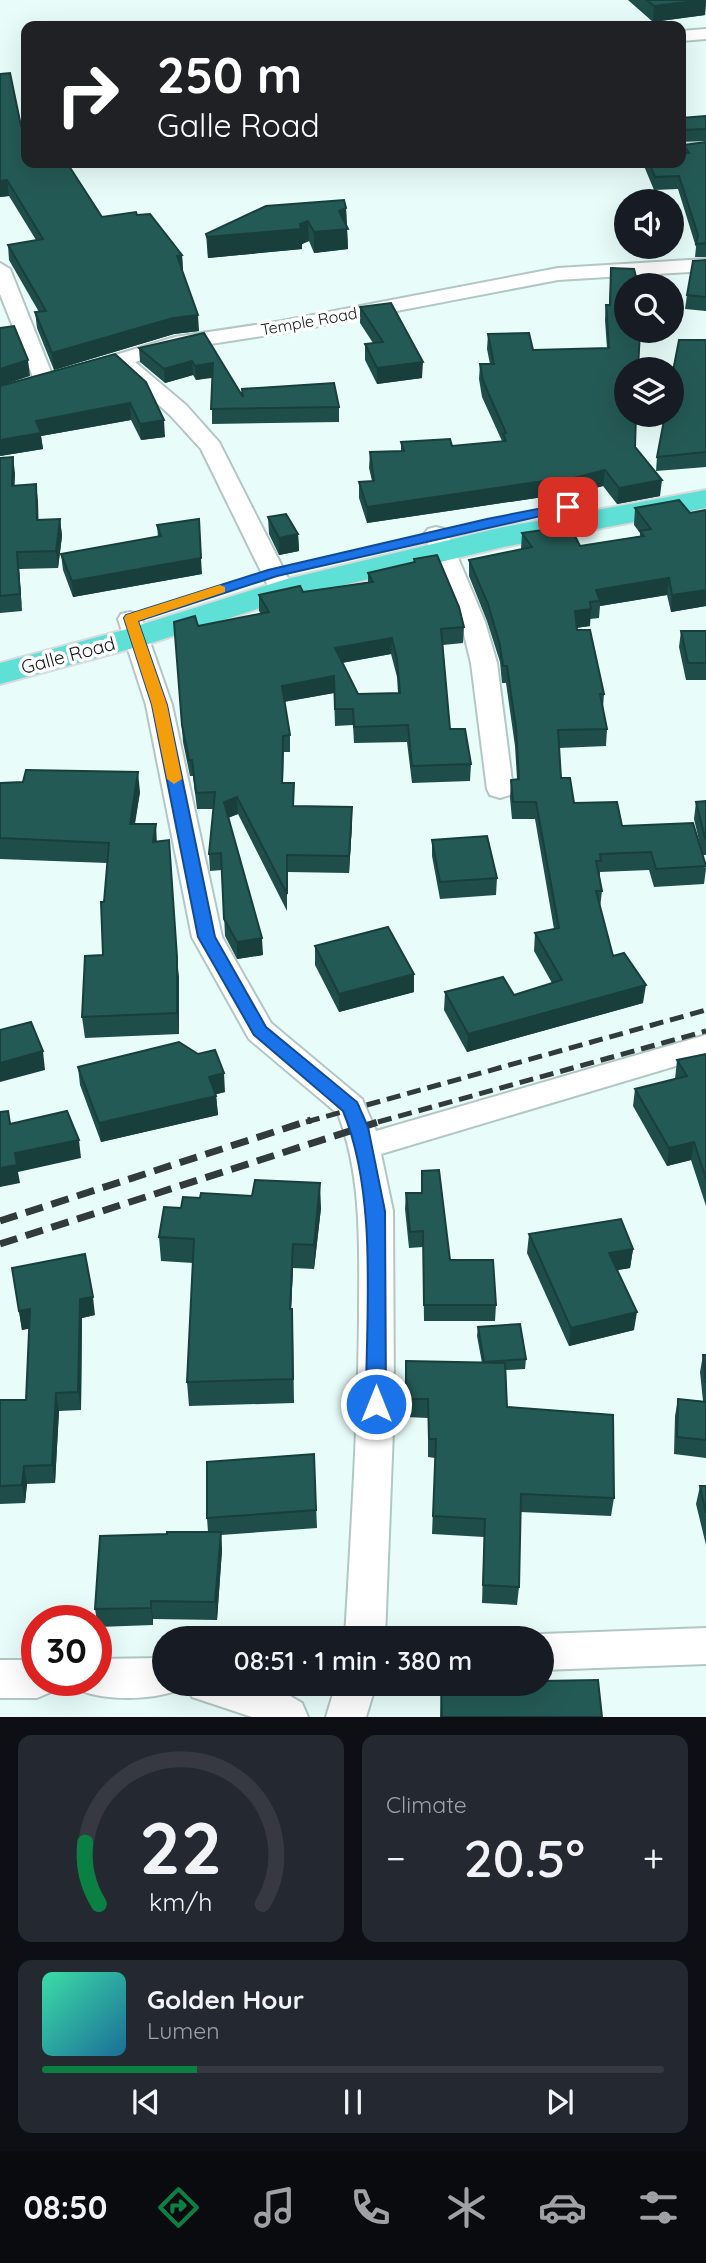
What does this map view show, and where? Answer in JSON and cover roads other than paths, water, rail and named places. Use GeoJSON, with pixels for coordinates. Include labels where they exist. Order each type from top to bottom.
{"type":"FeatureCollection","features":[{"type":"Feature","properties":{"kind":"highway","name":"Galle Road"},"geometry":{"type":"LineString","coordinates":[[0,674],[277,581],[675,485],[706,482]]}},
{"type":"Feature","properties":{"kind":"highway","name":"Galle Road"},"geometry":{"type":"LineString","coordinates":[[440,543],[499,538],[706,499]]}},
{"type":"Feature","properties":{"kind":"highway","name":"Galle Road"},"geometry":{"type":"LineString","coordinates":[[0,651],[134,628]]}},
{"type":"Feature","properties":{"kind":"street"},"geometry":{"type":"LineString","coordinates":[[686,36],[706,34]]}},
{"type":"Feature","properties":{"kind":"street"},"geometry":{"type":"LineString","coordinates":[[686,149],[706,148]]}},
{"type":"Feature","properties":{"kind":"street","name":"Temple Road"},"geometry":{"type":"LineString","coordinates":[[23,389],[175,343],[282,327],[558,274],[706,265]]}},
{"type":"Feature","properties":{"kind":"street"},"geometry":{"type":"LineString","coordinates":[[0,269],[45,383]]}},
{"type":"Feature","properties":{"kind":"street"},"geometry":{"type":"LineString","coordinates":[[120,359],[178,410],[211,447],[277,581]]}},
{"type":"Feature","properties":{"kind":"street"},"geometry":{"type":"LineString","coordinates":[[440,543],[473,622],[484,663],[500,789]]}},
{"type":"Feature","properties":{"kind":"street"},"geometry":{"type":"LineString","coordinates":[[134,628],[159,705],[206,937],[260,1031],[351,1107],[363,1147],[376,1211],[376,1404],[366,1626]]}},
{"type":"Feature","properties":{"kind":"street"},"geometry":{"type":"LineString","coordinates":[[363,1147],[706,1046]]}},
{"type":"Feature","properties":{"kind":"street"},"geometry":{"type":"LineString","coordinates":[[554,1652],[706,1646]]}},
{"type":"Feature","properties":{"kind":"street"},"geometry":{"type":"LineString","coordinates":[[112,1678],[152,1677]]}},
{"type":"Feature","properties":{"kind":"street"},"geometry":{"type":"LineString","coordinates":[[0,1679],[21,1679]]}},
{"type":"Feature","properties":{"kind":"street"},"geometry":{"type":"LineString","coordinates":[[254,1696],[288,1717]]}},
{"type":"Feature","properties":{"kind":"street"},"geometry":{"type":"LineString","coordinates":[[346,1717],[352,1696]]}},
{"type":"Feature","properties":{"kind":"railway"},"geometry":{"type":"LineString","coordinates":[[306,1122],[706,1010]]}},
{"type":"Feature","properties":{"kind":"railway"},"geometry":{"type":"LineString","coordinates":[[378,1122],[706,1031]]}},
{"type":"Feature","properties":{"kind":"railway"},"geometry":{"type":"LineString","coordinates":[[0,1221],[311,1120]]}},
{"type":"Feature","properties":{"kind":"railway"},"geometry":{"type":"LineString","coordinates":[[0,1244],[384,1120]]}}]}
